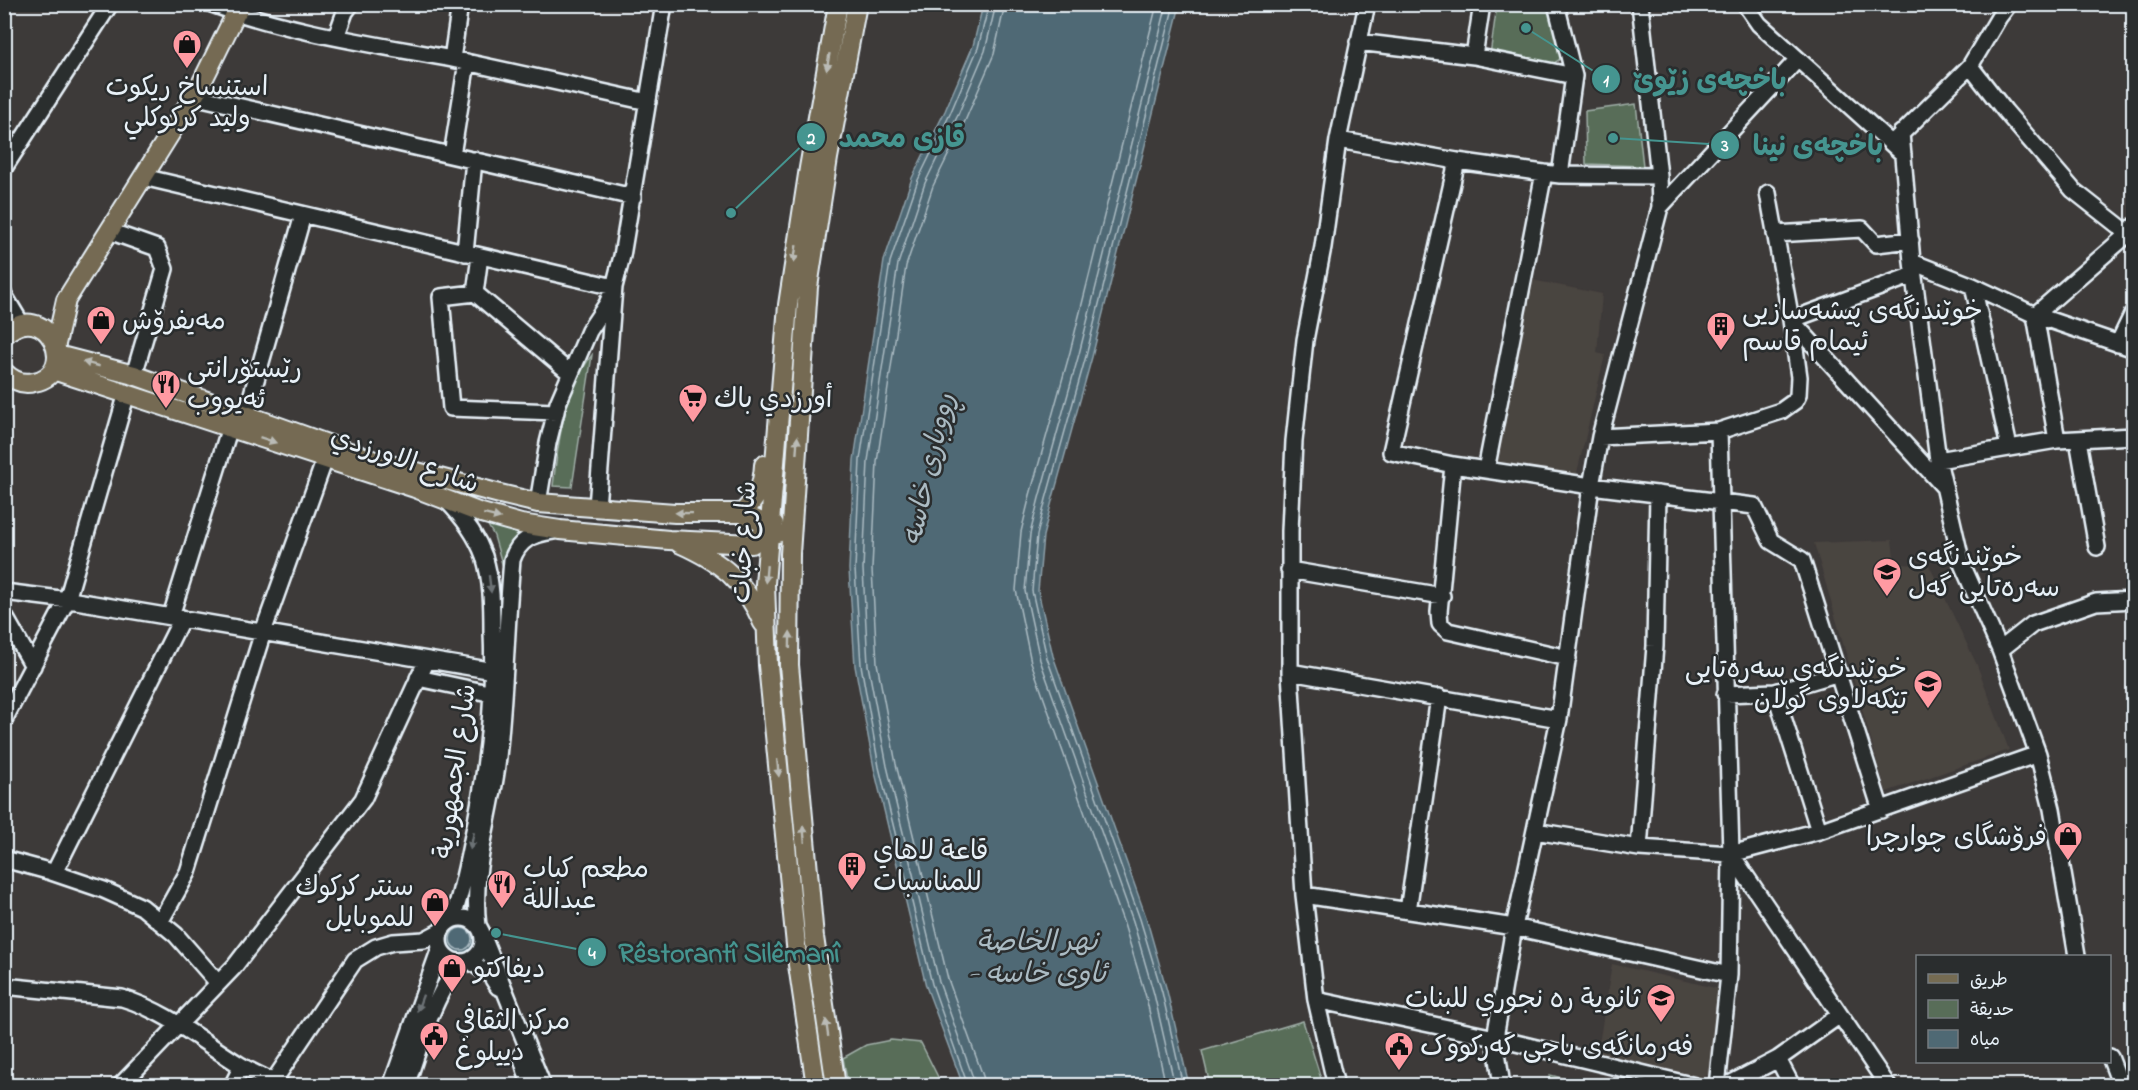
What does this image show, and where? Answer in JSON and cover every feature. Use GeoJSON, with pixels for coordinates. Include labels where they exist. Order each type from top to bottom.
{"type":"FeatureCollection","features":[{"type":"Feature","properties":{"kind":"main road","name":"شارع خبات"},"geometry":{"type":"LineString","coordinates":[[836,1086],[814,937],[789,664],[789,550],[784,506],[782,369],[794,262],[838,4]]}},
{"type":"Feature","properties":{"kind":"main road","name":"شارع خبات"},"geometry":{"type":"LineString","coordinates":[[770,527],[784,506],[808,287],[828,158],[857,4]]}},
{"type":"Feature","properties":{"kind":"main road"},"geometry":{"type":"LineString","coordinates":[[4,391],[24,383],[40,381],[55,356],[66,300],[194,96],[239,9]]}},
{"type":"Feature","properties":{"kind":"main road"},"geometry":{"type":"LineString","coordinates":[[4,335],[15,327],[28,325],[66,300]]}},
{"type":"Feature","properties":{"kind":"main road"},"geometry":{"type":"LineString","coordinates":[[28,325],[50,334],[55,356]]}},
{"type":"Feature","properties":{"kind":"main road","name":"شارع الاورزدي"},"geometry":{"type":"LineString","coordinates":[[55,356],[134,375],[375,461],[538,503],[675,513],[742,513]]}},
{"type":"Feature","properties":{"kind":"main road","name":"شارع الاورزدي"},"geometry":{"type":"LineString","coordinates":[[55,356],[127,393],[443,498],[478,513],[521,524],[560,530],[760,547],[777,543],[789,550]]}},
{"type":"Feature","properties":{"kind":"main road"},"geometry":{"type":"LineString","coordinates":[[782,369],[774,385],[768,413],[764,474],[760,490],[753,502],[742,513],[770,527],[789,550]]}},
{"type":"Feature","properties":{"kind":"main road"},"geometry":{"type":"LineString","coordinates":[[4,372],[16,381],[24,383]]}},
{"type":"Feature","properties":{"kind":"main road"},"geometry":{"type":"LineString","coordinates":[[620,509],[620,535]]}},
{"type":"Feature","properties":{"kind":"main road"},"geometry":{"type":"LineString","coordinates":[[760,547],[770,527]]}},
{"type":"Feature","properties":{"kind":"main road"},"geometry":{"type":"LineString","coordinates":[[669,540],[706,556],[734,577],[748,593],[766,629]]}},
{"type":"Feature","properties":{"kind":"main road","name":"شارع خبات"},"geometry":{"type":"LineString","coordinates":[[760,547],[798,965],[816,1086]]}},
{"type":"Feature","properties":{"kind":"street"},"geometry":{"type":"LineString","coordinates":[[4,168],[110,4]]}},
{"type":"Feature","properties":{"kind":"street"},"geometry":{"type":"LineString","coordinates":[[213,4],[239,9],[336,37],[467,62],[648,102]]}},
{"type":"Feature","properties":{"kind":"street"},"geometry":{"type":"LineString","coordinates":[[336,37],[345,12],[351,4]]}},
{"type":"Feature","properties":{"kind":"street"},"geometry":{"type":"LineString","coordinates":[[452,59],[460,4]]}},
{"type":"Feature","properties":{"kind":"street"},"geometry":{"type":"LineString","coordinates":[[597,507],[614,287],[633,197],[664,4]]}},
{"type":"Feature","properties":{"kind":"street"},"geometry":{"type":"LineString","coordinates":[[1336,1086],[1316,1000],[1304,895],[1290,672],[1289,570],[1294,441],[1305,340],[1323,248],[1338,140],[1367,4]]}},
{"type":"Feature","properties":{"kind":"street"},"geometry":{"type":"LineString","coordinates":[[1474,56],[1482,4]]}},
{"type":"Feature","properties":{"kind":"street"},"geometry":{"type":"LineString","coordinates":[[1486,470],[1574,76],[1556,4]]}},
{"type":"Feature","properties":{"kind":"street"},"geometry":{"type":"LineString","coordinates":[[1502,1086],[1495,1038],[1514,927],[1559,719],[1591,486],[1600,437],[1660,207],[1659,176],[1640,4]]}},
{"type":"Feature","properties":{"kind":"street"},"geometry":{"type":"LineString","coordinates":[[1746,4],[1759,24],[1798,59],[1896,138],[1903,154],[1913,268],[1943,486],[1962,564],[2000,650],[2038,754],[2054,820],[2077,955]]}},
{"type":"Feature","properties":{"kind":"street"},"geometry":{"type":"LineString","coordinates":[[1896,138],[1971,66],[2007,5]]}},
{"type":"Feature","properties":{"kind":"street"},"geometry":{"type":"LineString","coordinates":[[1358,42],[1474,56],[1574,76]]}},
{"type":"Feature","properties":{"kind":"street"},"geometry":{"type":"LineString","coordinates":[[1660,207],[1798,59]]}},
{"type":"Feature","properties":{"kind":"street"},"geometry":{"type":"LineString","coordinates":[[452,155],[467,62]]}},
{"type":"Feature","properties":{"kind":"street"},"geometry":{"type":"LineString","coordinates":[[1971,66],[2005,111],[2073,190],[2132,233],[2035,315]]}},
{"type":"Feature","properties":{"kind":"street"},"geometry":{"type":"LineString","coordinates":[[194,96],[633,197]]}},
{"type":"Feature","properties":{"kind":"street"},"geometry":{"type":"LineString","coordinates":[[1338,140],[1457,161],[1552,174],[1659,176]]}},
{"type":"Feature","properties":{"kind":"street"},"geometry":{"type":"LineString","coordinates":[[474,160],[472,255],[475,293],[570,373]]}},
{"type":"Feature","properties":{"kind":"street"},"geometry":{"type":"LineString","coordinates":[[1457,161],[1391,452],[1454,465],[1591,486],[1754,506],[1771,541],[1802,560],[1881,810]]}},
{"type":"Feature","properties":{"kind":"street"},"geometry":{"type":"LineString","coordinates":[[142,177],[614,287]]}},
{"type":"Feature","properties":{"kind":"street"},"geometry":{"type":"LineString","coordinates":[[1600,437],[1719,431],[1781,411],[1795,401],[1798,395],[1799,377],[1768,193]]}},
{"type":"Feature","properties":{"kind":"street"},"geometry":{"type":"LineString","coordinates":[[246,415],[303,215]]}},
{"type":"Feature","properties":{"kind":"street"},"geometry":{"type":"LineString","coordinates":[[1775,234],[1862,229],[1876,244],[1911,240]]}},
{"type":"Feature","properties":{"kind":"street"},"geometry":{"type":"LineString","coordinates":[[109,231],[157,248],[165,269],[134,375]]}},
{"type":"Feature","properties":{"kind":"street"},"geometry":{"type":"LineString","coordinates":[[1791,320],[1913,268],[1973,286],[2035,315],[2133,349]]}},
{"type":"Feature","properties":{"kind":"street"},"geometry":{"type":"LineString","coordinates":[[1973,286],[2008,447]]}},
{"type":"Feature","properties":{"kind":"street"},"geometry":{"type":"LineString","coordinates":[[538,503],[556,412],[589,331],[607,304],[614,287]]}},
{"type":"Feature","properties":{"kind":"street"},"geometry":{"type":"LineString","coordinates":[[475,293],[441,297],[451,408],[556,412]]}},
{"type":"Feature","properties":{"kind":"street"},"geometry":{"type":"LineString","coordinates":[[4,294],[28,325]]}},
{"type":"Feature","properties":{"kind":"street"},"geometry":{"type":"LineString","coordinates":[[2118,344],[2133,311]]}},
{"type":"Feature","properties":{"kind":"street"},"geometry":{"type":"LineString","coordinates":[[2035,315],[2057,440]]}},
{"type":"Feature","properties":{"kind":"street"},"geometry":{"type":"LineString","coordinates":[[1791,320],[1943,486]]}},
{"type":"Feature","properties":{"kind":"street"},"geometry":{"type":"LineString","coordinates":[[4,720],[67,600],[127,393]]}},
{"type":"Feature","properties":{"kind":"street"},"geometry":{"type":"LineString","coordinates":[[54,873],[177,617],[230,426]]}},
{"type":"Feature","properties":{"kind":"street"},"geometry":{"type":"LineString","coordinates":[[1717,1086],[1730,975],[1731,854],[1719,431]]}},
{"type":"Feature","properties":{"kind":"street"},"geometry":{"type":"LineString","coordinates":[[1938,460],[2057,440],[2133,436]]}},
{"type":"Feature","properties":{"kind":"street"},"geometry":{"type":"LineString","coordinates":[[2078,440],[2097,547]]}},
{"type":"Feature","properties":{"kind":"street"},"geometry":{"type":"LineString","coordinates":[[160,922],[188,872],[263,632],[325,459]]}},
{"type":"Feature","properties":{"kind":"street"},"geometry":{"type":"LineString","coordinates":[[1454,465],[1440,624],[1448,631],[1568,658]]}},
{"type":"Feature","properties":{"kind":"street"},"geometry":{"type":"LineString","coordinates":[[1639,848],[1655,646],[1658,494]]}},
{"type":"Feature","properties":{"kind":"street","name":"شارع الجمهورية"},"geometry":{"type":"LineString","coordinates":[[443,498],[468,524],[480,547],[488,571],[491,587],[494,671],[489,744],[480,804],[465,877],[452,920]]}},
{"type":"Feature","properties":{"kind":"street","name":"شارع الجمهورية"},"geometry":{"type":"LineString","coordinates":[[481,932],[477,883],[499,753],[512,560],[518,546],[530,536],[560,530]]}},
{"type":"Feature","properties":{"kind":"street"},"geometry":{"type":"LineString","coordinates":[[1289,570],[1442,596]]}},
{"type":"Feature","properties":{"kind":"street"},"geometry":{"type":"LineString","coordinates":[[4,592],[177,617],[494,671]]}},
{"type":"Feature","properties":{"kind":"street"},"geometry":{"type":"LineString","coordinates":[[2000,650],[2033,624],[2096,602],[2133,600]]}},
{"type":"Feature","properties":{"kind":"street"},"geometry":{"type":"LineString","coordinates":[[4,615],[33,666]]}},
{"type":"Feature","properties":{"kind":"street"},"geometry":{"type":"LineString","coordinates":[[120,1086],[178,1023],[234,968],[363,798],[427,660]]}},
{"type":"Feature","properties":{"kind":"street"},"geometry":{"type":"LineString","coordinates":[[1290,672],[1559,719]]}},
{"type":"Feature","properties":{"kind":"street"},"geometry":{"type":"LineString","coordinates":[[1725,694],[1775,692],[1839,674]]}},
{"type":"Feature","properties":{"kind":"street"},"geometry":{"type":"LineString","coordinates":[[418,678],[493,694]]}},
{"type":"Feature","properties":{"kind":"street"},"geometry":{"type":"LineString","coordinates":[[1775,692],[1819,831]]}},
{"type":"Feature","properties":{"kind":"street"},"geometry":{"type":"LineString","coordinates":[[1408,911],[1439,697]]}},
{"type":"Feature","properties":{"kind":"street"},"geometry":{"type":"LineString","coordinates":[[1535,831],[1639,848],[1731,854],[1819,831],[2038,754]]}},
{"type":"Feature","properties":{"kind":"street"},"geometry":{"type":"LineString","coordinates":[[1731,854],[1888,1086]]}},
{"type":"Feature","properties":{"kind":"street"},"geometry":{"type":"LineString","coordinates":[[4,859],[104,890],[142,907],[176,935],[218,983]]}},
{"type":"Feature","properties":{"kind":"street"},"geometry":{"type":"LineString","coordinates":[[1304,895],[1514,927],[1730,975]]}},
{"type":"Feature","properties":{"kind":"street"},"geometry":{"type":"LineString","coordinates":[[4,986],[122,998],[139,1003],[178,1023],[242,1066],[278,1084],[355,960],[376,946],[393,942],[424,940],[441,932],[452,920],[466,918],[481,932],[543,1086]]}},
{"type":"Feature","properties":{"kind":"street"},"geometry":{"type":"LineString","coordinates":[[391,1086],[440,948],[441,932]]}},
{"type":"Feature","properties":{"kind":"street"},"geometry":{"type":"LineString","coordinates":[[406,1086],[444,985],[455,969],[480,952],[481,932]]}},
{"type":"Feature","properties":{"kind":"street"},"geometry":{"type":"LineString","coordinates":[[440,948],[449,959],[466,962],[491,976],[496,983],[530,1086]]}},
{"type":"Feature","properties":{"kind":"street"},"geometry":{"type":"LineString","coordinates":[[1316,1000],[1495,1038],[1695,1086]]}},
{"type":"Feature","properties":{"kind":"street"},"geometry":{"type":"LineString","coordinates":[[1726,1086],[1778,1059],[1840,1015]]}},
{"type":"Feature","properties":{"kind":"street"},"geometry":{"type":"LineString","coordinates":[[1778,1059],[1792,1086]]}},
{"type":"Feature","properties":{"kind":"street"},"geometry":{"type":"LineString","coordinates":[[2111,1062],[2121,1086]]}},
{"type":"Feature","properties":{"kind":"street"},"geometry":{"type":"LineString","coordinates":[[232,1086],[242,1066]]}},
{"type":"Feature","properties":{"kind":"shaded area"},"geometry":{"type":"Polygon","coordinates":[[[1532,280],[1602,294],[1597,353],[1605,355],[1576,477],[1495,463],[1513,363],[1532,280]]]}},
{"type":"Feature","properties":{"kind":"shaded area"},"geometry":{"type":"Polygon","coordinates":[[[1892,540],[1895,564],[1929,565],[1977,665],[2009,750],[1886,792],[1814,543],[1892,540]]]}},
{"type":"Feature","properties":{"kind":"shaded area","name":"ثانوية ره نجوري للبنات"},"geometry":{"type":"Polygon","coordinates":[[[1612,964],[1724,990],[1714,1071],[1697,1082],[1597,1056],[1612,964]]]}},
{"type":"Feature","properties":{"kind":"green space"},"geometry":{"type":"Polygon","coordinates":[[[1497,5],[1551,5],[1563,57],[1548,64],[1490,55],[1497,5]]]}},
{"type":"Feature","properties":{"kind":"green space"},"geometry":{"type":"Polygon","coordinates":[[[1636,104],[1643,166],[1586,164],[1585,111],[1636,104]]]}},
{"type":"Feature","properties":{"kind":"green space"},"geometry":{"type":"Polygon","coordinates":[[[592,355],[572,487],[553,486],[560,435],[569,401],[582,369],[592,355]]]}},
{"type":"Feature","properties":{"kind":"green space"},"geometry":{"type":"Polygon","coordinates":[[[482,515],[526,531],[512,547],[507,581],[494,536],[482,515]]]}},
{"type":"Feature","properties":{"kind":"green space"},"geometry":{"type":"Polygon","coordinates":[[[1303,1021],[1323,1085],[1210,1085],[1202,1051],[1303,1021]]]}},
{"type":"Feature","properties":{"kind":"green space"},"geometry":{"type":"Polygon","coordinates":[[[891,1040],[921,1043],[942,1085],[848,1085],[843,1058],[866,1045],[891,1040]]]}},
{"type":"Feature","properties":{"kind":"green space"},"geometry":{"type":"Polygon","coordinates":[[[1550,1075],[1589,1085],[1547,1085],[1550,1075]]]}},
{"type":"Feature","properties":{"kind":"water","name":"نهر الخاصة - ئاوی خاسە"},"geometry":{"type":"Polygon","coordinates":[[[983,5],[1180,5],[1092,357],[1043,536],[1038,591],[1053,656],[1146,917],[1167,991],[1189,1085],[963,1085],[926,986],[874,768],[855,666],[849,569],[854,460],[884,261],[912,178],[945,111],[973,46],[983,5]]]}},
{"type":"Feature","properties":{"kind":"water"},"geometry":{"type":"Polygon","coordinates":[[[461,922],[473,927],[478,939],[473,951],[461,956],[449,951],[444,939],[449,927],[461,922]]]}},
{"type":"Feature","properties":{"kind":"place","name":"باخچەی زێوێ"},"geometry":{"type":"Point","coordinates":[1526,28]}},
{"type":"Feature","properties":{"kind":"place","name":"استنساخ ريكوت وليد كركوكلي"},"geometry":{"type":"Point","coordinates":[187,70]}},
{"type":"Feature","properties":{"kind":"place","name":"باخچەی نینا"},"geometry":{"type":"Point","coordinates":[1613,138]}},
{"type":"Feature","properties":{"kind":"place","name":"قازی محمد"},"geometry":{"type":"Point","coordinates":[731,213]}},
{"type":"Feature","properties":{"kind":"place","name":"مەیفرۆش"},"geometry":{"type":"Point","coordinates":[101,346]}},
{"type":"Feature","properties":{"kind":"place","name":"خوێندنگەی پیشەسازیی ئیمام قاسم"},"geometry":{"type":"Point","coordinates":[1721,352]}},
{"type":"Feature","properties":{"kind":"place","name":"رێستۆرانتی ئەیووب"},"geometry":{"type":"Point","coordinates":[166,410]}},
{"type":"Feature","properties":{"kind":"place","name":"أورزدي باك"},"geometry":{"type":"Point","coordinates":[693,424]}},
{"type":"Feature","properties":{"kind":"place","name":"خوێندنگەی سەرەتایی گەل"},"geometry":{"type":"Point","coordinates":[1887,598]}},
{"type":"Feature","properties":{"kind":"place","name":"خوێندنگەی سەرەتایی تێکەڵاوی گوڵان"},"geometry":{"type":"Point","coordinates":[1928,710]}},
{"type":"Feature","properties":{"kind":"place","name":"فرۆشگای چوارچرا"},"geometry":{"type":"Point","coordinates":[2068,862]}},
{"type":"Feature","properties":{"kind":"place","name":"قاعة لاهاي للمناسبات"},"geometry":{"type":"Point","coordinates":[852,892]}},
{"type":"Feature","properties":{"kind":"place","name":"مطعم كباب عبداللة"},"geometry":{"type":"Point","coordinates":[502,910]}},
{"type":"Feature","properties":{"kind":"place","name":"سنتر كركوك للموبايل"},"geometry":{"type":"Point","coordinates":[435,928]}},
{"type":"Feature","properties":{"kind":"place","name":"Rêstorantî Silêmanî"},"geometry":{"type":"Point","coordinates":[496,933]}},
{"type":"Feature","properties":{"kind":"place","name":"ديفاكتو"},"geometry":{"type":"Point","coordinates":[452,994]}},
{"type":"Feature","properties":{"kind":"place","name":"ثانوية ره نجوري للبنات"},"geometry":{"type":"Point","coordinates":[1661,1024]}},
{"type":"Feature","properties":{"kind":"place","name":"مركز الثقافي دييلوغ"},"geometry":{"type":"Point","coordinates":[434,1062]}},
{"type":"Feature","properties":{"kind":"place","name":"فەرمانگەی باجی کەرکووک"},"geometry":{"type":"Point","coordinates":[1399,1072]}},
{"type":"Feature","properties":{"kind":"water label","name":"ڕووباری خاسە"},"geometry":{"type":"Point","coordinates":[927,469]}}]}
